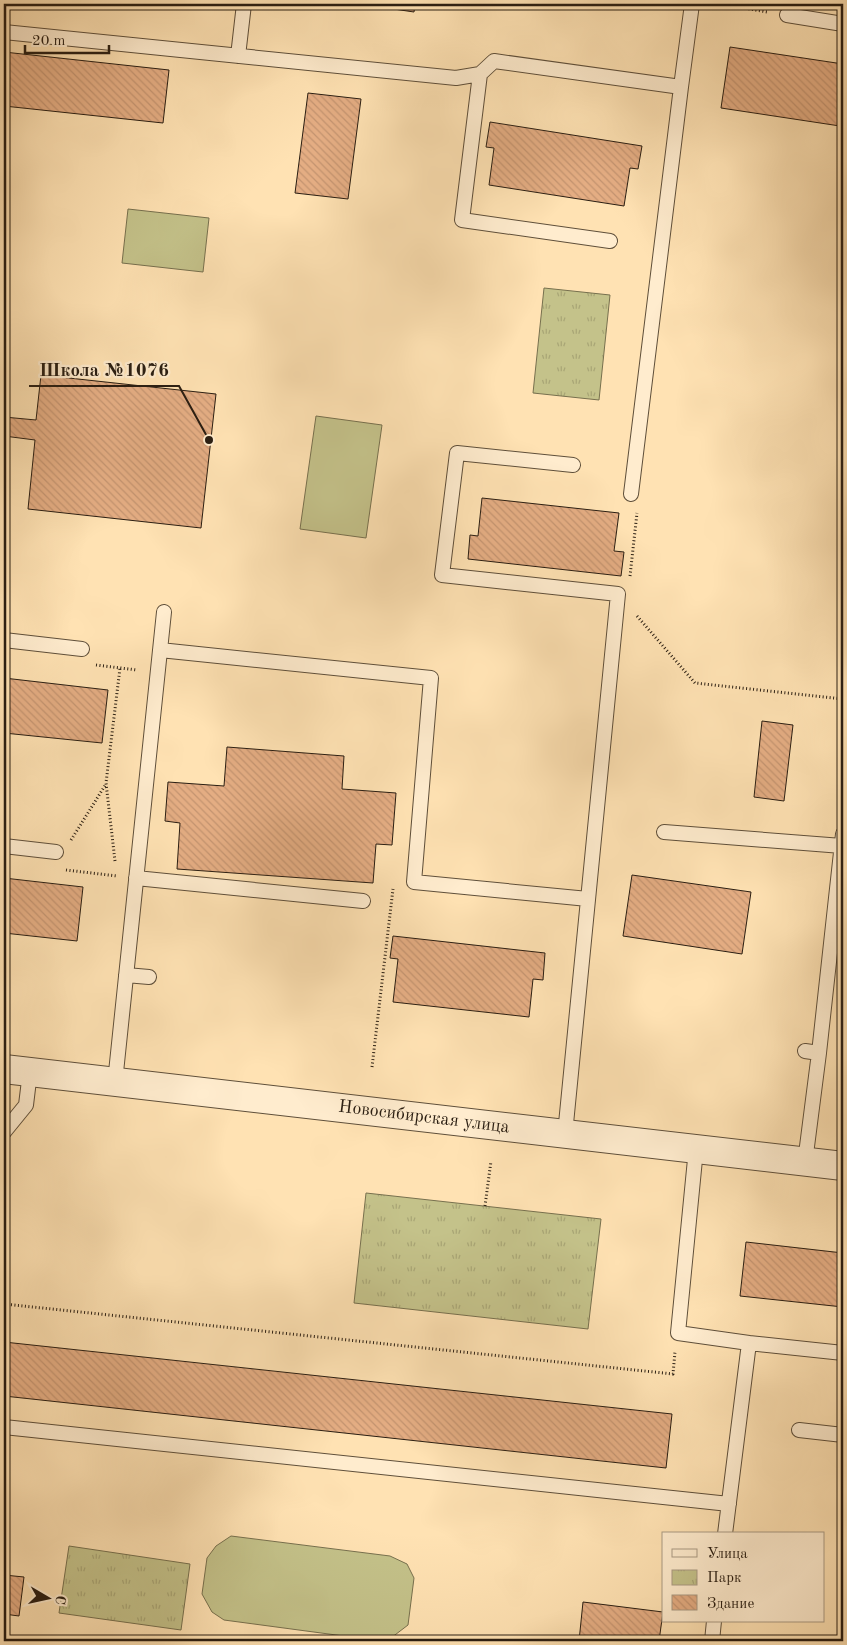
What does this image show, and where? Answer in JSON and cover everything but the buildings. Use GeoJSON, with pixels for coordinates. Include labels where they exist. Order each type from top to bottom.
{"type":"FeatureCollection","features":[{"type":"Feature","properties":{"kind":"street","name":"Новосибирская улица"},"geometry":{"type":"LineString","coordinates":[[4,1069],[843,1166]]}},
{"type":"Feature","properties":{"kind":"lane"},"geometry":{"type":"LineString","coordinates":[[238,56],[244,4]]}},
{"type":"Feature","properties":{"kind":"lane"},"geometry":{"type":"LineString","coordinates":[[631,494],[692,4]]}},
{"type":"Feature","properties":{"kind":"lane"},"geometry":{"type":"LineString","coordinates":[[787,15],[843,24]]}},
{"type":"Feature","properties":{"kind":"lane"},"geometry":{"type":"LineString","coordinates":[[4,32],[456,78],[480,74],[494,60],[681,87]]}},
{"type":"Feature","properties":{"kind":"lane"},"geometry":{"type":"LineString","coordinates":[[480,74],[462,220],[610,241]]}},
{"type":"Feature","properties":{"kind":"lane"},"geometry":{"type":"LineString","coordinates":[[565,1134],[618,594],[442,575],[458,453],[573,465]]}},
{"type":"Feature","properties":{"kind":"lane"},"geometry":{"type":"LineString","coordinates":[[115,1082],[164,612]]}},
{"type":"Feature","properties":{"kind":"lane"},"geometry":{"type":"LineString","coordinates":[[4,640],[82,649]]}},
{"type":"Feature","properties":{"kind":"lane"},"geometry":{"type":"LineString","coordinates":[[160,650],[431,678],[414,882],[588,899]]}},
{"type":"Feature","properties":{"kind":"lane"},"geometry":{"type":"LineString","coordinates":[[664,832],[842,840],[839,899],[812,1052],[805,1162]]}},
{"type":"Feature","properties":{"kind":"lane"},"geometry":{"type":"LineString","coordinates":[[4,846],[56,852]]}},
{"type":"Feature","properties":{"kind":"lane"},"geometry":{"type":"LineString","coordinates":[[136,878],[363,901]]}},
{"type":"Feature","properties":{"kind":"lane"},"geometry":{"type":"LineString","coordinates":[[126,975],[149,977]]}},
{"type":"Feature","properties":{"kind":"lane"},"geometry":{"type":"LineString","coordinates":[[4,1132],[26,1104],[30,1072]]}},
{"type":"Feature","properties":{"kind":"lane"},"geometry":{"type":"LineString","coordinates":[[696,1149],[678,1333],[748,1343],[843,1353]]}},
{"type":"Feature","properties":{"kind":"lane"},"geometry":{"type":"LineString","coordinates":[[725,1532],[748,1343]]}},
{"type":"Feature","properties":{"kind":"lane"},"geometry":{"type":"LineString","coordinates":[[4,1427],[729,1504]]}},
{"type":"Feature","properties":{"kind":"lane"},"geometry":{"type":"LineString","coordinates":[[799,1430],[843,1435]]}},
{"type":"Feature","properties":{"kind":"lane"},"geometry":{"type":"LineString","coordinates":[[712,1641],[714,1622]]}},
{"type":"Feature","properties":{"kind":"path"},"geometry":{"type":"LineString","coordinates":[[721,4],[787,15]]}},
{"type":"Feature","properties":{"kind":"path"},"geometry":{"type":"LineString","coordinates":[[631,494],[638,507],[629,583],[618,594],[695,683],[843,699]]}},
{"type":"Feature","properties":{"kind":"path"},"geometry":{"type":"LineString","coordinates":[[88,664],[157,672]]}},
{"type":"Feature","properties":{"kind":"path"},"geometry":{"type":"LineString","coordinates":[[116,866],[106,783],[120,668]]}},
{"type":"Feature","properties":{"kind":"path"},"geometry":{"type":"LineString","coordinates":[[68,845],[106,783]]}},
{"type":"Feature","properties":{"kind":"path"},"geometry":{"type":"LineString","coordinates":[[372,1067],[393,887]]}},
{"type":"Feature","properties":{"kind":"path"},"geometry":{"type":"LineString","coordinates":[[484,1206],[491,1162]]}},
{"type":"Feature","properties":{"kind":"path"},"geometry":{"type":"LineString","coordinates":[[4,1304],[673,1374],[678,1333]]}},
{"type":"Feature","properties":{"kind":"green space"},"geometry":{"type":"Polygon","coordinates":[[[128,209],[209,218],[203,272],[122,263],[128,209]]]}},
{"type":"Feature","properties":{"kind":"green space"},"geometry":{"type":"Polygon","coordinates":[[[544,288],[610,295],[599,400],[533,393],[544,288]]]}},
{"type":"Feature","properties":{"kind":"green space"},"geometry":{"type":"Polygon","coordinates":[[[316,416],[382,425],[366,538],[300,529],[316,416]]]}},
{"type":"Feature","properties":{"kind":"green space"},"geometry":{"type":"Polygon","coordinates":[[[366,1193],[601,1219],[588,1329],[354,1303],[366,1193]]]}},
{"type":"Feature","properties":{"kind":"green space"},"geometry":{"type":"Polygon","coordinates":[[[231,1536],[390,1556],[407,1564],[414,1578],[408,1625],[387,1641],[381,1641],[224,1620],[212,1612],[202,1594],[207,1558],[216,1546],[231,1536]]]}},
{"type":"Feature","properties":{"kind":"green space"},"geometry":{"type":"Polygon","coordinates":[[[69,1546],[190,1564],[181,1630],[59,1613],[69,1546]]]}},
{"type":"Feature","properties":{"kind":"place","name":"Школа №1076"},"geometry":{"type":"Point","coordinates":[209,440]}}]}
